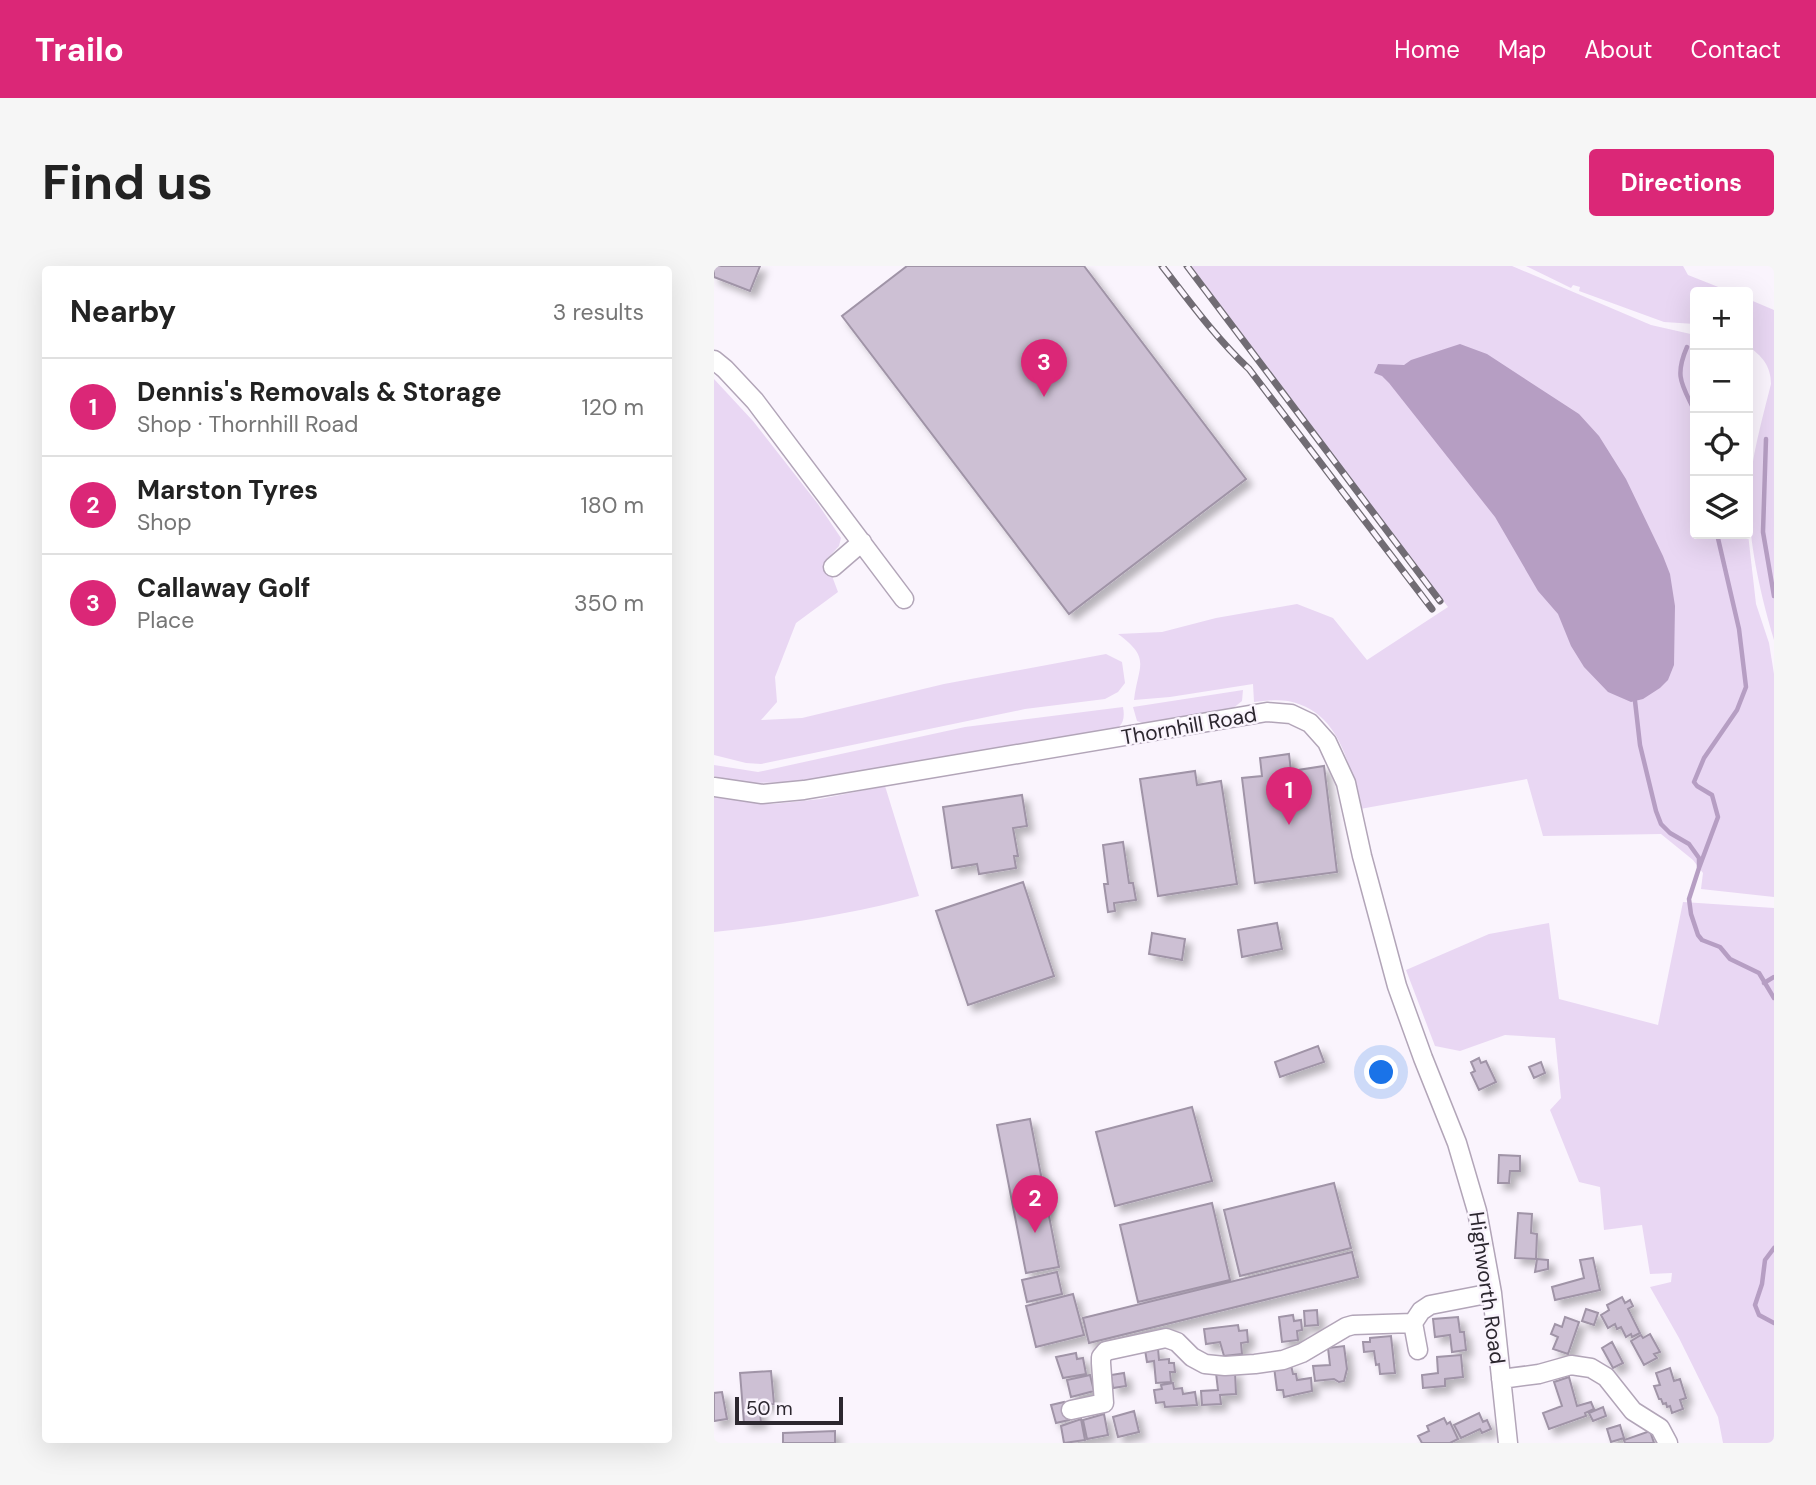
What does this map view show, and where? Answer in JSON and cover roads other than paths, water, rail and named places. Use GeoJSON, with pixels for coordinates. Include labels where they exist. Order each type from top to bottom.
{"type":"FeatureCollection","features":[{"type":"Feature","properties":{"kind":"street"},"geometry":{"type":"LineString","coordinates":[[714,360],[755,401],[904,599]]}},
{"type":"Feature","properties":{"kind":"street"},"geometry":{"type":"LineString","coordinates":[[833,567],[862,542]]}},
{"type":"Feature","properties":{"kind":"street","name":"Thornhill Road"},"geometry":{"type":"LineString","coordinates":[[714,787],[762,794],[804,790],[1250,714],[1278,712],[1301,718],[1321,733],[1334,754],[1346,783],[1382,933],[1400,996],[1423,1058]]}},
{"type":"Feature","properties":{"kind":"street","name":"Highworth Road"},"geometry":{"type":"LineString","coordinates":[[1423,1058],[1466,1169],[1487,1255],[1508,1443]]}},
{"type":"Feature","properties":{"kind":"street"},"geometry":{"type":"LineString","coordinates":[[1418,1350],[1413,1323],[1421,1311],[1430,1305],[1492,1293]]}},
{"type":"Feature","properties":{"kind":"street"},"geometry":{"type":"LineString","coordinates":[[1071,1410],[1104,1403],[1101,1357],[1106,1352],[1152,1340],[1171,1339],[1182,1345],[1198,1361],[1225,1366],[1291,1357],[1353,1325],[1413,1323]]}},
{"type":"Feature","properties":{"kind":"street"},"geometry":{"type":"LineString","coordinates":[[1500,1379],[1539,1374],[1571,1365],[1591,1368],[1606,1377],[1633,1411],[1660,1428],[1668,1443]]}},
{"type":"Feature","properties":{"kind":"waterway"},"geometry":{"type":"LineString","coordinates":[[1687,347],[1680,373],[1690,402]]}},
{"type":"Feature","properties":{"kind":"waterway"},"geometry":{"type":"LineString","coordinates":[[1766,439],[1763,532],[1774,596]]}},
{"type":"Feature","properties":{"kind":"waterway"},"geometry":{"type":"LineString","coordinates":[[1699,868],[1718,817],[1712,795],[1694,782],[1704,758],[1737,710],[1746,687],[1739,629],[1718,539]]}},
{"type":"Feature","properties":{"kind":"waterway"},"geometry":{"type":"LineString","coordinates":[[1635,701],[1640,745],[1661,824],[1689,844],[1699,858],[1699,868],[1689,899],[1698,935],[1702,940],[1720,947],[1730,959],[1759,973],[1774,998]]}},
{"type":"Feature","properties":{"kind":"waterway"},"geometry":{"type":"LineString","coordinates":[[1764,983],[1774,977]]}},
{"type":"Feature","properties":{"kind":"waterway"},"geometry":{"type":"LineString","coordinates":[[1774,1248],[1765,1260],[1762,1284],[1755,1305],[1759,1315],[1774,1323]]}},
{"type":"Feature","properties":{"kind":"railway"},"geometry":{"type":"LineString","coordinates":[[1162,266],[1214,332],[1249,369],[1432,609]]}},
{"type":"Feature","properties":{"kind":"railway"},"geometry":{"type":"LineString","coordinates":[[1187,266],[1440,601]]}},
{"type":"Feature","properties":{"kind":"place","name":"Callaway Golf"},"geometry":{"type":"Point","coordinates":[1044,397]}},
{"type":"Feature","properties":{"kind":"place","name":"Dennis's Removals & Storage"},"geometry":{"type":"Point","coordinates":[1289,825]}},
{"type":"Feature","properties":{"kind":"place","name":"Marston Tyres"},"geometry":{"type":"Point","coordinates":[1035,1233]}}]}
